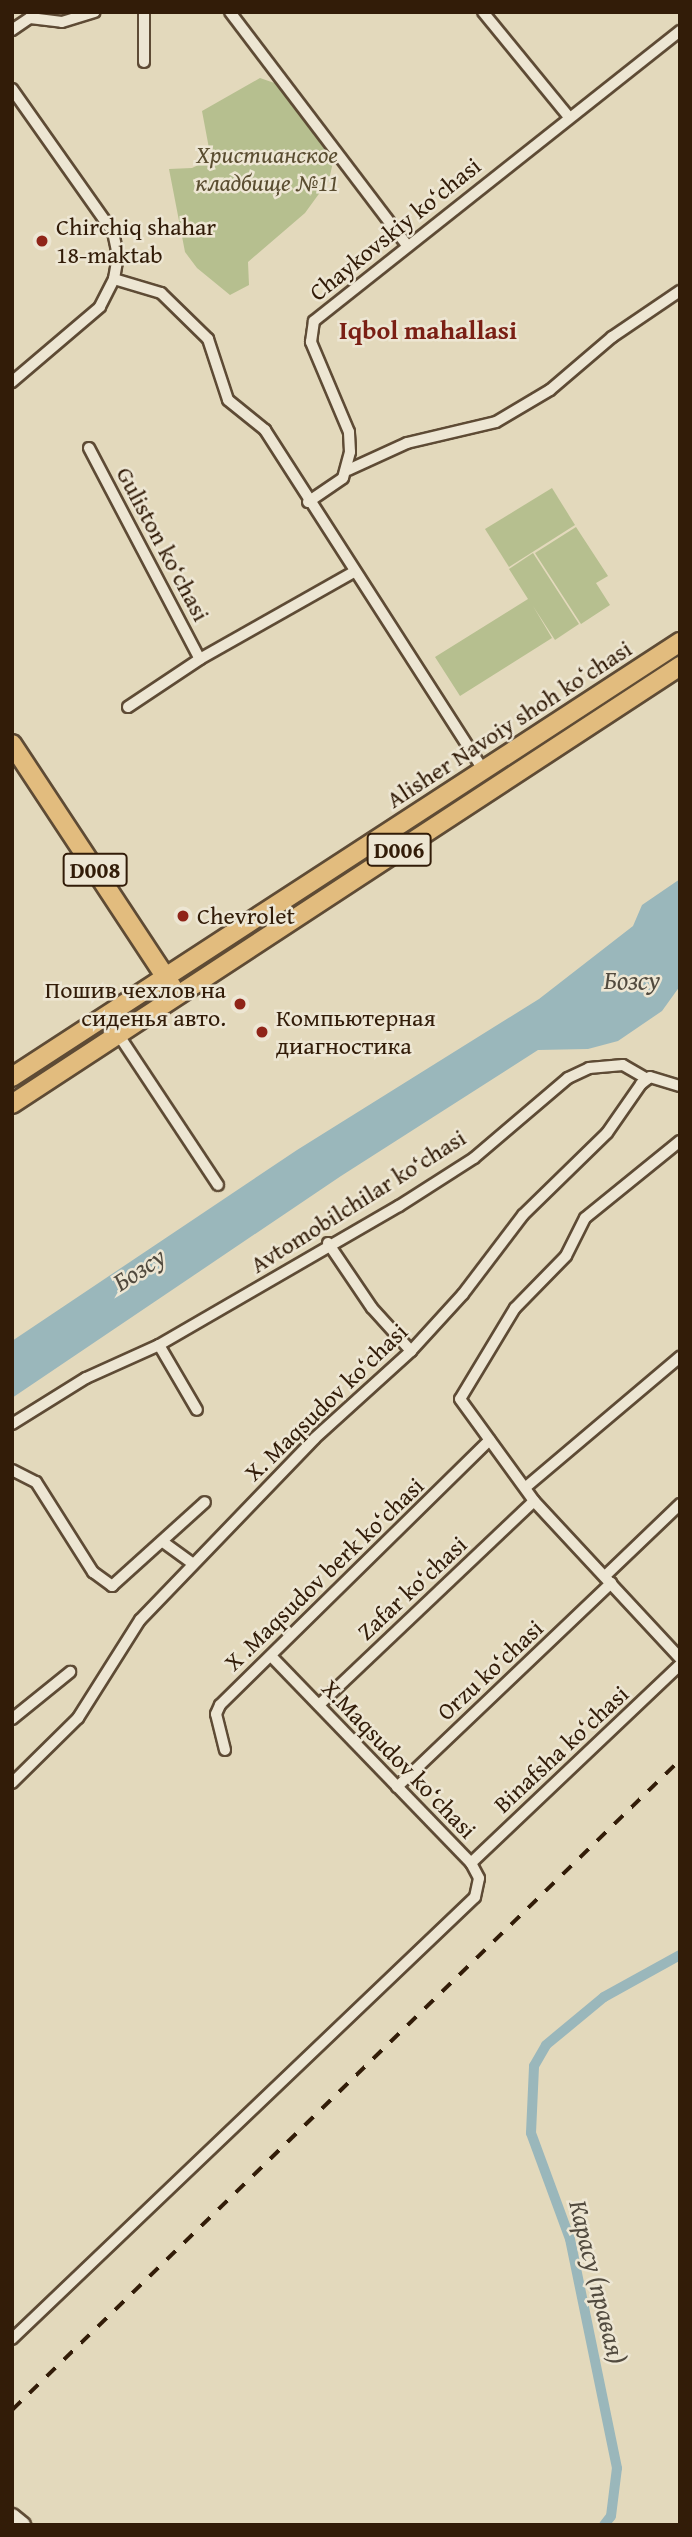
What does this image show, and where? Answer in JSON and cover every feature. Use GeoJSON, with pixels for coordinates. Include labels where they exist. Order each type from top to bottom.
{"type":"FeatureCollection","features":[{"type":"Feature","properties":{"kind":"main road","name":"Alisher Navoiy shoh koʻchasi"},"geometry":{"type":"LineString","coordinates":[[12,1077],[680,642]]}},
{"type":"Feature","properties":{"kind":"main road","name":"Alisher Navoiy shoh koʻchasi"},"geometry":{"type":"LineString","coordinates":[[12,1104],[680,666]]}},
{"type":"Feature","properties":{"kind":"main road","name":"D008"},"geometry":{"type":"LineString","coordinates":[[12,744],[178,995]]}},
{"type":"Feature","properties":{"kind":"street"},"geometry":{"type":"LineString","coordinates":[[12,30],[28,15],[62,22],[93,12]]}},
{"type":"Feature","properties":{"kind":"street"},"geometry":{"type":"LineString","coordinates":[[144,12],[144,62]]}},
{"type":"Feature","properties":{"kind":"street"},"geometry":{"type":"LineString","coordinates":[[230,12],[242,23],[407,245]]}},
{"type":"Feature","properties":{"kind":"street"},"geometry":{"type":"LineString","coordinates":[[483,12],[569,117]]}},
{"type":"Feature","properties":{"kind":"street","name":"Chaykovskiy ko‘chasi"},"geometry":{"type":"LineString","coordinates":[[348,470],[349,432],[313,347],[312,326],[407,245],[680,31]]}},
{"type":"Feature","properties":{"kind":"street"},"geometry":{"type":"LineString","coordinates":[[12,89],[113,232],[118,256],[114,279],[100,306],[12,382]]}},
{"type":"Feature","properties":{"kind":"street"},"geometry":{"type":"LineString","coordinates":[[114,279],[161,293],[201,331],[212,347],[228,400],[265,429],[308,502],[484,770]]}},
{"type":"Feature","properties":{"kind":"street"},"geometry":{"type":"LineString","coordinates":[[308,502],[339,481],[348,470],[407,443],[496,422],[550,390],[612,337],[680,291]]}},
{"type":"Feature","properties":{"kind":"street","name":"Guliston ko‘chasi"},"geometry":{"type":"LineString","coordinates":[[89,448],[200,659]]}},
{"type":"Feature","properties":{"kind":"street","name":"Guliston ko‘chasi"},"geometry":{"type":"LineString","coordinates":[[128,707],[200,659],[354,572]]}},
{"type":"Feature","properties":{"kind":"street"},"geometry":{"type":"LineString","coordinates":[[118,1034],[218,1185]]}},
{"type":"Feature","properties":{"kind":"street","name":"Avtomobilchilar ko‘chasi"},"geometry":{"type":"LineString","coordinates":[[12,1424],[86,1378],[159,1345],[328,1243],[399,1206],[474,1158],[541,1098],[579,1073],[623,1065],[647,1079]]}},
{"type":"Feature","properties":{"kind":"street"},"geometry":{"type":"LineString","coordinates":[[647,1079],[659,1078],[680,1086]]}},
{"type":"Feature","properties":{"kind":"street","name":"X. Maqsudov ko‘chasi"},"geometry":{"type":"LineString","coordinates":[[12,1783],[78,1718],[140,1620],[315,1438],[411,1351],[463,1294],[523,1215],[607,1133],[647,1079]]}},
{"type":"Feature","properties":{"kind":"street"},"geometry":{"type":"LineString","coordinates":[[680,1141],[585,1218],[566,1256],[515,1308],[460,1399],[534,1501],[680,1657]]}},
{"type":"Feature","properties":{"kind":"street"},"geometry":{"type":"LineString","coordinates":[[328,1243],[372,1308],[411,1351]]}},
{"type":"Feature","properties":{"kind":"street"},"geometry":{"type":"LineString","coordinates":[[159,1345],[197,1410]]}},
{"type":"Feature","properties":{"kind":"street"},"geometry":{"type":"LineString","coordinates":[[526,1487],[677,1364]]}},
{"type":"Feature","properties":{"kind":"street","name":"X .Maqsudov berk ko‘chasi"},"geometry":{"type":"LineString","coordinates":[[225,1750],[216,1714],[220,1705],[272,1657],[490,1440]]}},
{"type":"Feature","properties":{"kind":"street"},"geometry":{"type":"LineString","coordinates":[[12,1470],[36,1482],[93,1572],[112,1586],[205,1502]]}},
{"type":"Feature","properties":{"kind":"street","name":"Zafar ko‘chasi"},"geometry":{"type":"LineString","coordinates":[[319,1705],[534,1501]]}},
{"type":"Feature","properties":{"kind":"street","name":"Orzu ko‘chasi"},"geometry":{"type":"LineString","coordinates":[[397,1787],[608,1580],[680,1504]]}},
{"type":"Feature","properties":{"kind":"street"},"geometry":{"type":"LineString","coordinates":[[163,1542],[192,1564]]}},
{"type":"Feature","properties":{"kind":"street","name":"X.Maqsudov ko‘chasi"},"geometry":{"type":"LineString","coordinates":[[12,2339],[475,1897],[479,1878],[471,1863],[272,1657]]}},
{"type":"Feature","properties":{"kind":"street","name":"Binafsha ko‘chasi"},"geometry":{"type":"LineString","coordinates":[[471,1863],[680,1665]]}},
{"type":"Feature","properties":{"kind":"street"},"geometry":{"type":"LineString","coordinates":[[12,1718],[70,1672]]}},
{"type":"Feature","properties":{"kind":"street"},"geometry":{"type":"LineString","coordinates":[[12,2517],[22,2525]]}},
{"type":"Feature","properties":{"kind":"green space","name":"Христианское кладбище №11"},"geometry":{"type":"Polygon","coordinates":[[[260,78],[283,86],[333,162],[329,180],[305,213],[248,262],[249,285],[230,295],[197,268],[185,252],[169,169],[192,168],[211,159],[202,111],[260,78]]]}},
{"type":"Feature","properties":{"kind":"green space"},"geometry":{"type":"Polygon","coordinates":[[[552,488],[575,525],[509,567],[485,529],[552,488]]]}},
{"type":"Feature","properties":{"kind":"green space"},"geometry":{"type":"Polygon","coordinates":[[[576,527],[608,576],[596,583],[610,605],[581,624],[535,553],[576,527]]]}},
{"type":"Feature","properties":{"kind":"green space"},"geometry":{"type":"Polygon","coordinates":[[[533,553],[579,624],[555,640],[533,606],[552,638],[460,696],[435,657],[528,599],[509,569],[533,553]]]}},
{"type":"Feature","properties":{"kind":"water","name":"Бозсу"},"geometry":{"type":"Polygon","coordinates":[[[680,879],[680,986],[662,1011],[618,1041],[588,1049],[538,1050],[341,1176],[12,1398],[12,1341],[297,1150],[539,999],[633,926],[642,905],[680,879]]]}},
{"type":"Feature","properties":{"kind":"waterway","name":"Карасу (правая)"},"geometry":{"type":"LineString","coordinates":[[604,2525],[611,2516],[617,2468],[570,2239],[531,2133],[534,2066],[546,2045],[604,1997],[680,1955]]}},
{"type":"Feature","properties":{"kind":"railway"},"geometry":{"type":"LineString","coordinates":[[12,2410],[680,1760]]}},
{"type":"Feature","properties":{"kind":"place","name":"Chirchiq shahar 18-maktab"},"geometry":{"type":"Point","coordinates":[42,241]}},
{"type":"Feature","properties":{"kind":"place","name":"Chevrolet"},"geometry":{"type":"Point","coordinates":[183,916]}},
{"type":"Feature","properties":{"kind":"place","name":"Пошив чехлов на сиденья авто."},"geometry":{"type":"Point","coordinates":[240,1004]}},
{"type":"Feature","properties":{"kind":"place","name":"Компьютерная диагностика"},"geometry":{"type":"Point","coordinates":[262,1032]}},
{"type":"Feature","properties":{"kind":"district","name":"Iqbol mahallasi"},"geometry":{"type":"Point","coordinates":[428,330]}}]}
